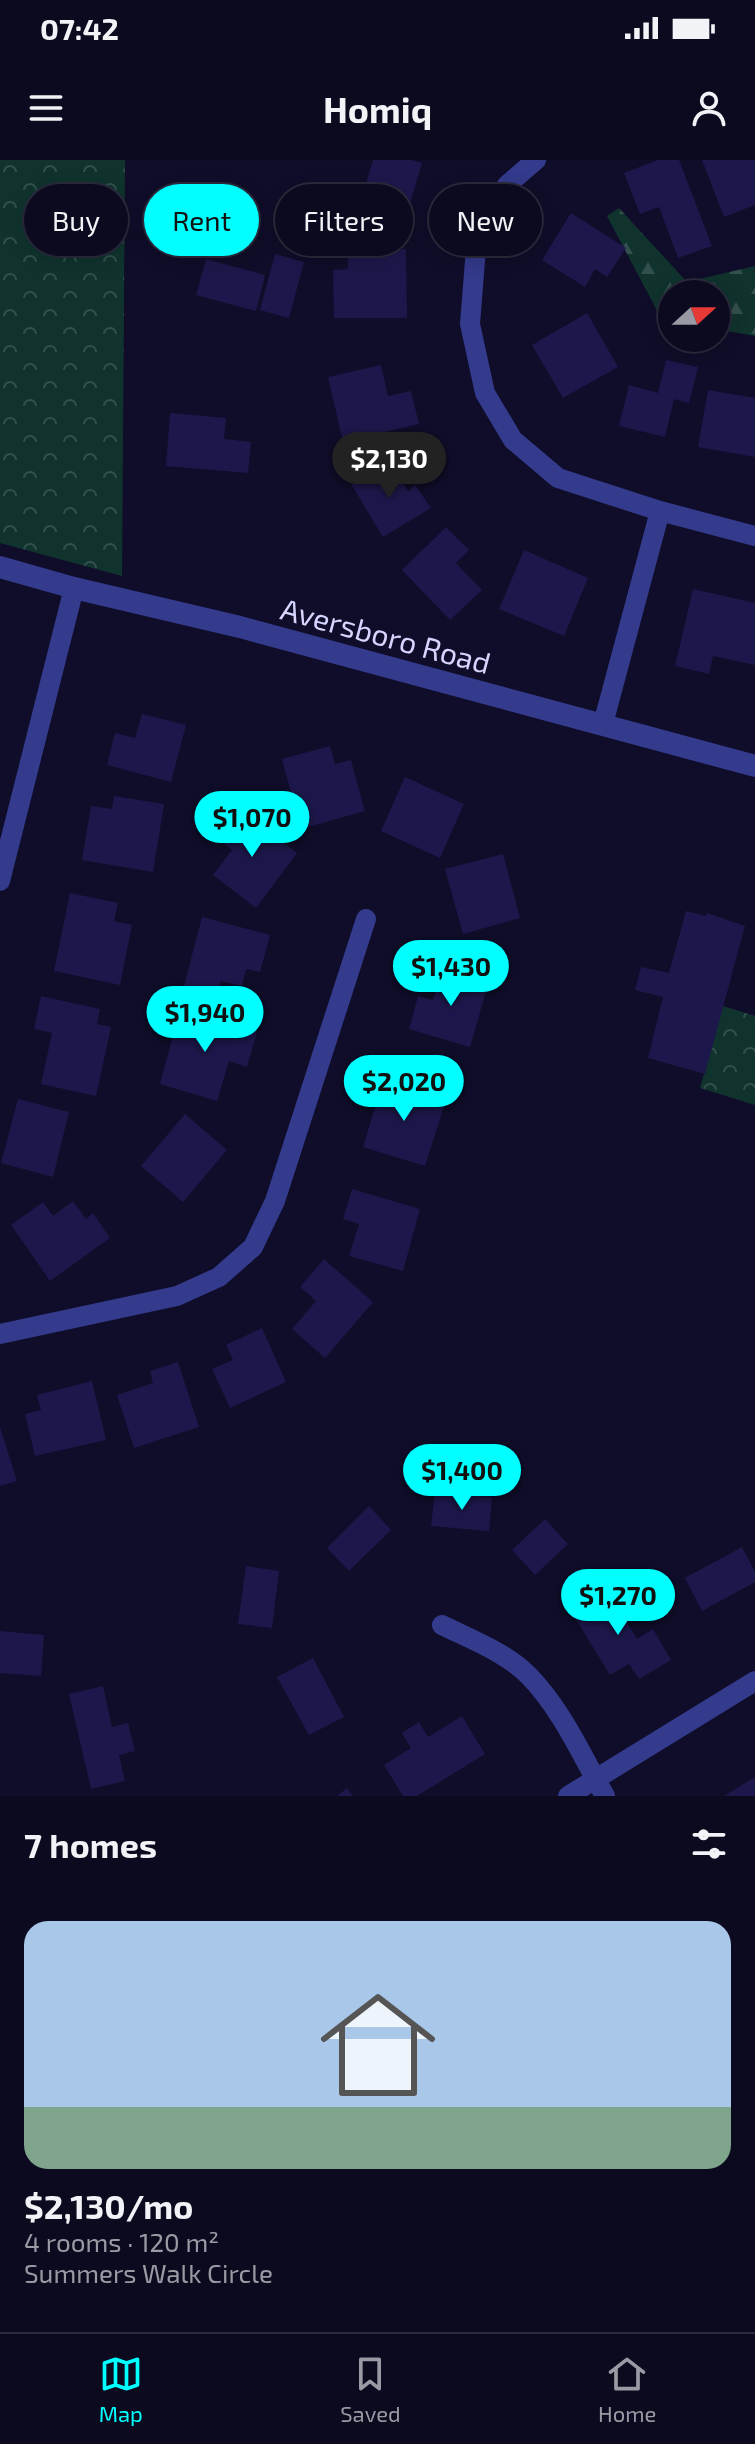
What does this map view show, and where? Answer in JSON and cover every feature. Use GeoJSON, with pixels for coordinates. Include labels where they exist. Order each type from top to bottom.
{"type":"FeatureCollection","features":[{"type":"Feature","properties":{"kind":"street"},"geometry":{"type":"LineString","coordinates":[[536,160],[507,185],[476,248],[470,324],[485,393],[513,440],[558,478],[660,511],[755,536]]}},
{"type":"Feature","properties":{"kind":"street"},"geometry":{"type":"LineString","coordinates":[[603,724],[660,511]]}},
{"type":"Feature","properties":{"kind":"street","name":"Aversboro Road"},"geometry":{"type":"LineString","coordinates":[[0,567],[74,588],[240,627],[755,766]]}},
{"type":"Feature","properties":{"kind":"street"},"geometry":{"type":"LineString","coordinates":[[0,881],[6,834],[74,588]]}},
{"type":"Feature","properties":{"kind":"street"},"geometry":{"type":"LineString","coordinates":[[0,1334],[177,1296],[219,1277],[253,1247],[275,1201],[366,919]]}},
{"type":"Feature","properties":{"kind":"street"},"geometry":{"type":"LineString","coordinates":[[442,1625],[489,1649],[526,1673],[550,1703],[600,1787]]}},
{"type":"Feature","properties":{"kind":"street"},"geometry":{"type":"LineString","coordinates":[[568,1796],[600,1787],[755,1681]]}},
{"type":"Feature","properties":{"kind":"green space"},"geometry":{"type":"Polygon","coordinates":[[[0,160],[125,160],[125,184],[24,184],[24,256],[124,256],[122,576],[0,543],[0,160]]]}},
{"type":"Feature","properties":{"kind":"green space"},"geometry":{"type":"Polygon","coordinates":[[[619,208],[685,280],[658,280],[658,312],[607,216],[619,208]]]}},
{"type":"Feature","properties":{"kind":"green space"},"geometry":{"type":"Polygon","coordinates":[[[755,266],[755,336],[730,332],[730,280],[696,280],[755,266]]]}},
{"type":"Feature","properties":{"kind":"green space"},"geometry":{"type":"Polygon","coordinates":[[[723,1006],[755,1016],[755,1105],[700,1088],[723,1006]]]}},
{"type":"Feature","properties":{"kind":"building"},"geometry":{"type":"Polygon","coordinates":[[[373,160],[422,163],[413,194],[413,184],[366,184],[373,160]]]}},
{"type":"Feature","properties":{"kind":"building"},"geometry":{"type":"Polygon","coordinates":[[[658,160],[679,160],[712,246],[678,258],[659,207],[640,214],[624,173],[658,160]]]}},
{"type":"Feature","properties":{"kind":"building"},"geometry":{"type":"Polygon","coordinates":[[[702,160],[755,160],[755,205],[724,217],[702,160]]]}},
{"type":"Feature","properties":{"kind":"building"},"geometry":{"type":"Polygon","coordinates":[[[571,213],[626,248],[607,277],[595,269],[585,287],[542,260],[571,213]]]}},
{"type":"Feature","properties":{"kind":"building"},"geometry":{"type":"Polygon","coordinates":[[[275,254],[304,262],[289,318],[260,310],[275,254]]]}},
{"type":"Feature","properties":{"kind":"building"},"geometry":{"type":"Polygon","coordinates":[[[348,256],[406,256],[407,318],[334,318],[333,270],[348,269],[348,256]]]}},
{"type":"Feature","properties":{"kind":"building"},"geometry":{"type":"Polygon","coordinates":[[[206,259],[265,275],[256,311],[196,295],[206,259]]]}},
{"type":"Feature","properties":{"kind":"building"},"geometry":{"type":"Polygon","coordinates":[[[587,313],[618,367],[563,398],[532,345],[587,313]]]}},
{"type":"Feature","properties":{"kind":"building"},"geometry":{"type":"Polygon","coordinates":[[[666,360],[698,367],[689,403],[674,399],[665,437],[619,426],[629,385],[658,393],[666,360]]]}},
{"type":"Feature","properties":{"kind":"building"},"geometry":{"type":"Polygon","coordinates":[[[381,365],[388,396],[411,391],[419,424],[343,442],[328,377],[381,365]]]}},
{"type":"Feature","properties":{"kind":"building"},"geometry":{"type":"Polygon","coordinates":[[[708,390],[755,398],[755,457],[698,447],[708,390]]]}},
{"type":"Feature","properties":{"kind":"building"},"geometry":{"type":"Polygon","coordinates":[[[170,413],[226,418],[224,439],[251,442],[248,473],[166,466],[170,413]]]}},
{"type":"Feature","properties":{"kind":"building"},"geometry":{"type":"Polygon","coordinates":[[[389,463],[408,491],[415,485],[431,508],[383,537],[351,484],[389,463]]]}},
{"type":"Feature","properties":{"kind":"building"},"geometry":{"type":"Polygon","coordinates":[[[446,527],[469,550],[456,563],[482,590],[450,620],[402,570],[446,527]]]}},
{"type":"Feature","properties":{"kind":"building"},"geometry":{"type":"Polygon","coordinates":[[[524,550],[588,578],[564,636],[499,609],[524,550]]]}},
{"type":"Feature","properties":{"kind":"building"},"geometry":{"type":"Polygon","coordinates":[[[693,589],[755,603],[755,665],[713,656],[709,674],[675,666],[693,589]]]}},
{"type":"Feature","properties":{"kind":"building"},"geometry":{"type":"Polygon","coordinates":[[[142,714],[186,725],[171,782],[107,765],[115,733],[135,738],[142,714]]]}},
{"type":"Feature","properties":{"kind":"building"},"geometry":{"type":"Polygon","coordinates":[[[330,746],[335,764],[351,760],[365,811],[301,829],[282,759],[330,746]]]}},
{"type":"Feature","properties":{"kind":"building"},"geometry":{"type":"Polygon","coordinates":[[[405,777],[464,804],[440,858],[381,831],[405,777]]]}},
{"type":"Feature","properties":{"kind":"building"},"geometry":{"type":"Polygon","coordinates":[[[114,796],[164,804],[153,872],[82,860],[91,806],[112,809],[114,796]]]}},
{"type":"Feature","properties":{"kind":"building"},"geometry":{"type":"Polygon","coordinates":[[[239,809],[297,853],[256,908],[213,875],[232,850],[217,838],[239,809]]]}},
{"type":"Feature","properties":{"kind":"building"},"geometry":{"type":"Polygon","coordinates":[[[503,854],[520,918],[463,934],[445,869],[503,854]]]}},
{"type":"Feature","properties":{"kind":"building"},"geometry":{"type":"Polygon","coordinates":[[[70,893],[118,903],[114,921],[132,925],[120,985],[54,971],[70,893]]]}},
{"type":"Feature","properties":{"kind":"building"},"geometry":{"type":"Polygon","coordinates":[[[686,911],[706,916],[707,913],[745,926],[705,1074],[648,1058],[663,997],[635,990],[641,967],[669,973],[686,911]]]}},
{"type":"Feature","properties":{"kind":"building"},"geometry":{"type":"Polygon","coordinates":[[[202,917],[270,935],[260,972],[246,969],[242,986],[221,981],[218,995],[184,986],[202,917]]]}},
{"type":"Feature","properties":{"kind":"building"},"geometry":{"type":"Polygon","coordinates":[[[443,967],[489,981],[470,1047],[409,1029],[418,996],[433,1000],[443,967]]]}},
{"type":"Feature","properties":{"kind":"building"},"geometry":{"type":"Polygon","coordinates":[[[41,996],[100,1009],[97,1024],[111,1027],[96,1096],[41,1084],[52,1033],[34,1029],[41,996]]]}},
{"type":"Feature","properties":{"kind":"building"},"geometry":{"type":"Polygon","coordinates":[[[180,1010],[257,1032],[247,1067],[229,1061],[217,1101],[160,1084],[180,1010]]]}},
{"type":"Feature","properties":{"kind":"building"},"geometry":{"type":"Polygon","coordinates":[[[383,1081],[446,1100],[425,1166],[363,1147],[383,1081]]]}},
{"type":"Feature","properties":{"kind":"building"},"geometry":{"type":"Polygon","coordinates":[[[18,1099],[69,1112],[53,1177],[1,1163],[18,1099]]]}},
{"type":"Feature","properties":{"kind":"building"},"geometry":{"type":"Polygon","coordinates":[[[185,1114],[227,1150],[183,1202],[141,1166],[185,1114]]]}},
{"type":"Feature","properties":{"kind":"building"},"geometry":{"type":"Polygon","coordinates":[[[352,1189],[420,1209],[403,1271],[349,1256],[359,1224],[343,1219],[352,1189]]]}},
{"type":"Feature","properties":{"kind":"building"},"geometry":{"type":"Polygon","coordinates":[[[73,1201],[86,1219],[93,1213],[110,1238],[50,1281],[11,1225],[43,1202],[53,1216],[73,1201]]]}},
{"type":"Feature","properties":{"kind":"building"},"geometry":{"type":"Polygon","coordinates":[[[324,1259],[373,1302],[325,1358],[292,1329],[316,1301],[300,1287],[324,1259]]]}},
{"type":"Feature","properties":{"kind":"building"},"geometry":{"type":"Polygon","coordinates":[[[262,1328],[286,1382],[230,1408],[212,1369],[233,1360],[226,1345],[262,1328]]]}},
{"type":"Feature","properties":{"kind":"building"},"geometry":{"type":"Polygon","coordinates":[[[178,1362],[199,1427],[134,1448],[117,1395],[153,1383],[150,1371],[178,1362]]]}},
{"type":"Feature","properties":{"kind":"building"},"geometry":{"type":"Polygon","coordinates":[[[92,1381],[106,1440],[35,1456],[25,1414],[41,1410],[37,1395],[92,1381]]]}},
{"type":"Feature","properties":{"kind":"building"},"geometry":{"type":"Polygon","coordinates":[[[0,1427],[17,1481],[0,1486],[0,1427]]]}},
{"type":"Feature","properties":{"kind":"building"},"geometry":{"type":"Polygon","coordinates":[[[435,1492],[492,1497],[489,1531],[431,1526],[435,1492]]]}},
{"type":"Feature","properties":{"kind":"building"},"geometry":{"type":"Polygon","coordinates":[[[369,1506],[391,1530],[349,1571],[327,1548],[369,1506]]]}},
{"type":"Feature","properties":{"kind":"building"},"geometry":{"type":"Polygon","coordinates":[[[545,1519],[568,1544],[535,1575],[512,1550],[545,1519]]]}},
{"type":"Feature","properties":{"kind":"building"},"geometry":{"type":"Polygon","coordinates":[[[742,1547],[755,1572],[755,1582],[702,1611],[685,1578],[742,1547]]]}},
{"type":"Feature","properties":{"kind":"building"},"geometry":{"type":"Polygon","coordinates":[[[246,1566],[279,1571],[272,1628],[238,1624],[246,1566]]]}},
{"type":"Feature","properties":{"kind":"building"},"geometry":{"type":"Polygon","coordinates":[[[605,1587],[637,1639],[653,1629],[671,1660],[639,1679],[629,1664],[610,1675],[569,1608],[605,1587]]]}},
{"type":"Feature","properties":{"kind":"building"},"geometry":{"type":"Polygon","coordinates":[[[0,1631],[44,1635],[41,1676],[0,1673],[0,1631]]]}},
{"type":"Feature","properties":{"kind":"building"},"geometry":{"type":"Polygon","coordinates":[[[313,1658],[344,1717],[309,1735],[277,1677],[313,1658]]]}},
{"type":"Feature","properties":{"kind":"building"},"geometry":{"type":"Polygon","coordinates":[[[103,1686],[112,1727],[128,1723],[135,1751],[119,1755],[125,1781],[91,1789],[69,1694],[103,1686]]]}},
{"type":"Feature","properties":{"kind":"building"},"geometry":{"type":"Polygon","coordinates":[[[462,1716],[485,1754],[417,1796],[403,1796],[384,1765],[411,1748],[402,1733],[419,1722],[428,1737],[462,1716]]]}},
{"type":"Feature","properties":{"kind":"building"},"geometry":{"type":"Polygon","coordinates":[[[755,1777],[755,1796],[724,1796],[755,1777]]]}},
{"type":"Feature","properties":{"kind":"building"},"geometry":{"type":"Polygon","coordinates":[[[347,1788],[353,1796],[337,1796],[347,1788]]]}}]}
